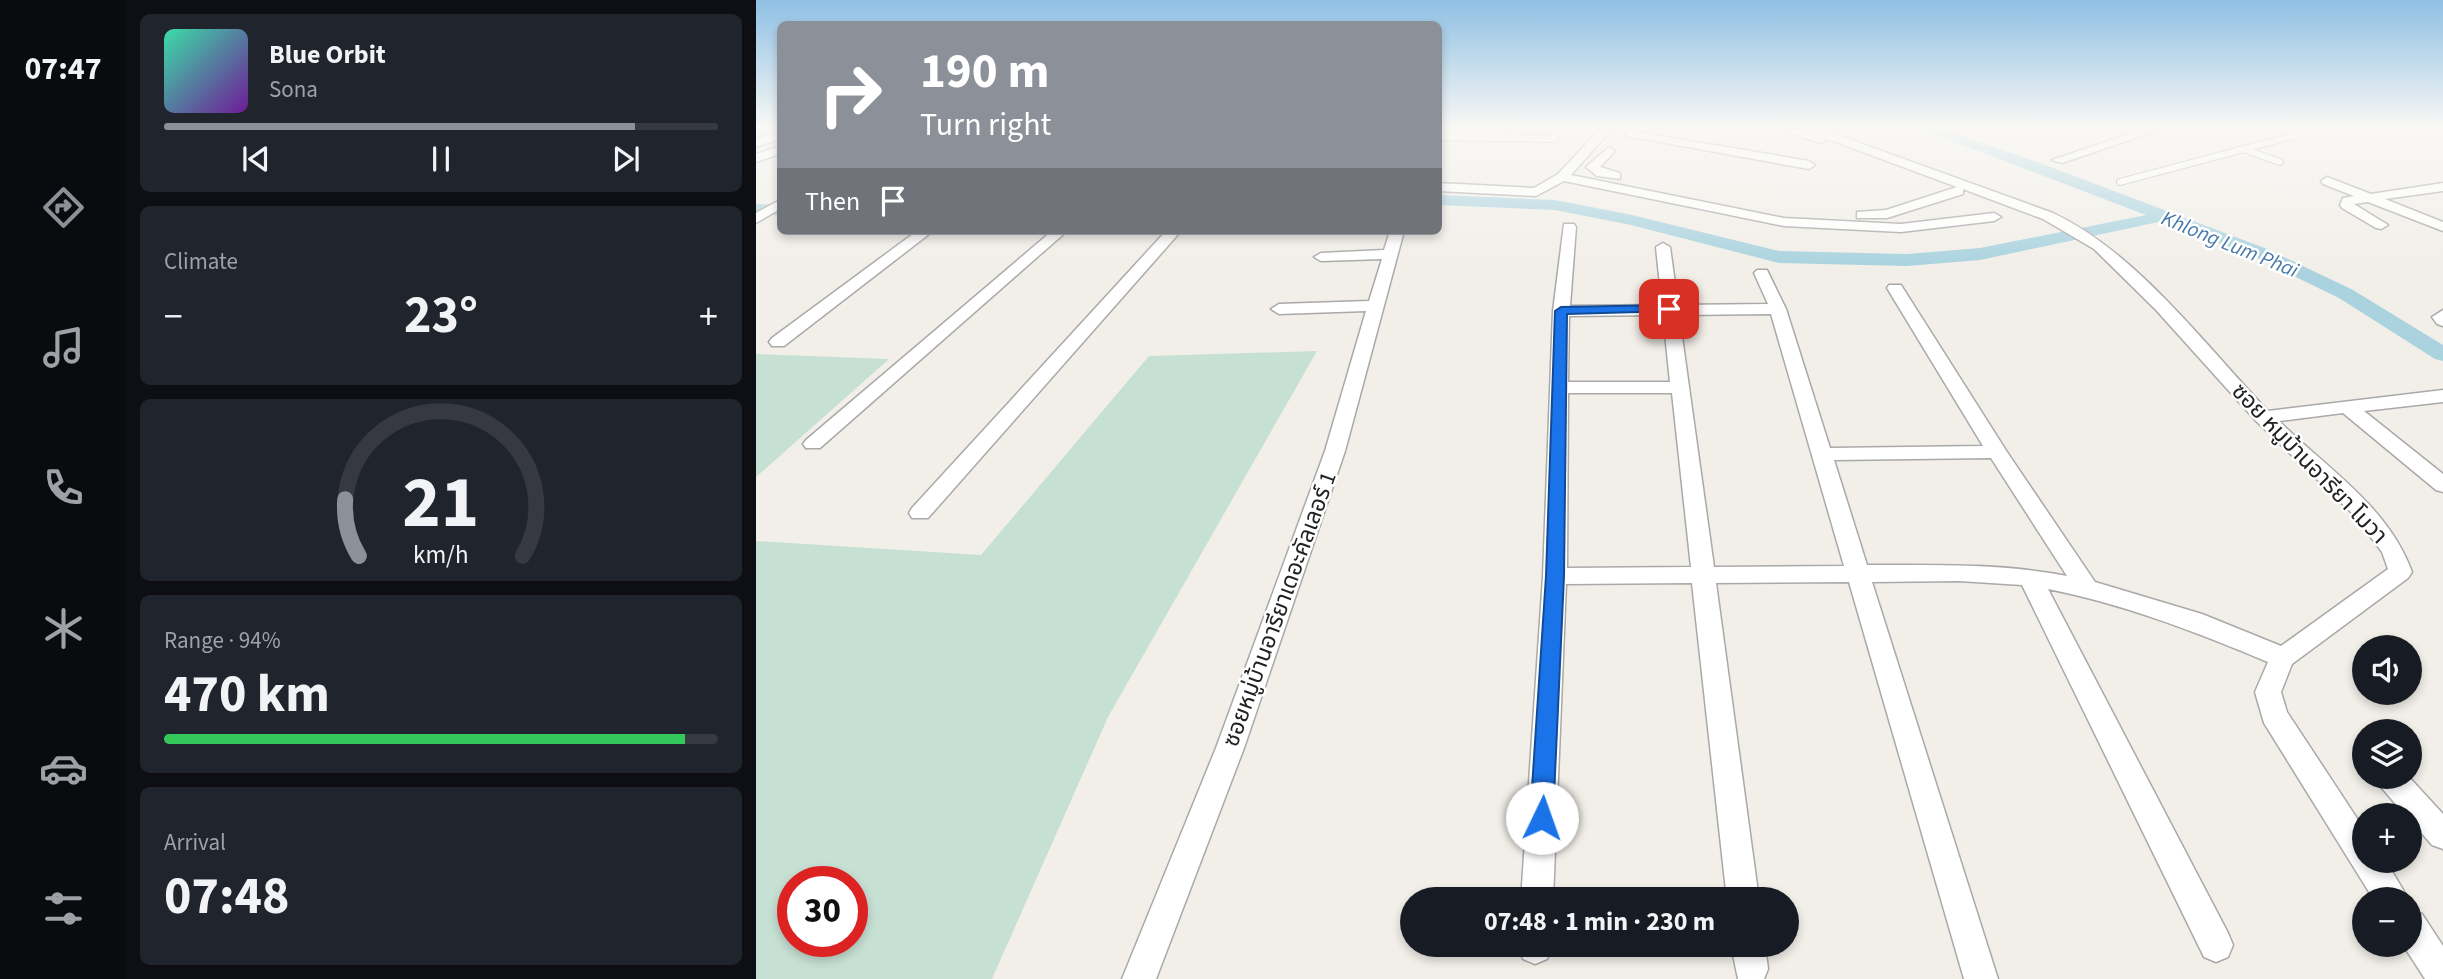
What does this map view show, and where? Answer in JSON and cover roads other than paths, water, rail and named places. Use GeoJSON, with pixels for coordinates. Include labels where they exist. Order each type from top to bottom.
{"type":"FeatureCollection","features":[{"type":"Feature","properties":{"kind":"street"},"geometry":{"type":"LineString","coordinates":[[1442,187],[1527,193],[1536,192],[1564,175]]}},
{"type":"Feature","properties":{"kind":"street"},"geometry":{"type":"LineString","coordinates":[[1615,175],[1785,212],[1888,214],[1958,191]]}},
{"type":"Feature","properties":{"kind":"street"},"geometry":{"type":"LineString","coordinates":[[1912,175],[2054,224]]}},
{"type":"Feature","properties":{"kind":"street"},"geometry":{"type":"LineString","coordinates":[[1927,175],[2054,224]]}},
{"type":"Feature","properties":{"kind":"street"},"geometry":{"type":"LineString","coordinates":[[1962,175],[2053,208]]}},
{"type":"Feature","properties":{"kind":"street"},"geometry":{"type":"LineString","coordinates":[[1562,177],[1784,222],[1901,228],[1994,217]]}},
{"type":"Feature","properties":{"kind":"street"},"geometry":{"type":"LineString","coordinates":[[2327,181],[2443,227]]}},
{"type":"Feature","properties":{"kind":"street"},"geometry":{"type":"LineString","coordinates":[[2381,225],[2347,205],[2348,201],[2443,187]]}},
{"type":"Feature","properties":{"kind":"street"},"geometry":{"type":"LineString","coordinates":[[756,222],[777,206]]}},
{"type":"Feature","properties":{"kind":"street"},"geometry":{"type":"LineString","coordinates":[[756,222],[777,220]]}},
{"type":"Feature","properties":{"kind":"street","name":"ซอย หมูบ้านอารียา โมวา"},"geometry":{"type":"LineString","coordinates":[[2054,224],[2126,273],[2172,316],[2263,416],[2365,514],[2397,556],[2400,572],[2299,648],[2283,657]]}},
{"type":"Feature","properties":{"kind":"street"},"geometry":{"type":"LineString","coordinates":[[1538,887],[1555,576],[1561,311],[1569,227]]}},
{"type":"Feature","properties":{"kind":"street"},"geometry":{"type":"LineString","coordinates":[[778,342],[921,235]]}},
{"type":"Feature","properties":{"kind":"street"},"geometry":{"type":"LineString","coordinates":[[813,444],[1055,235]]}},
{"type":"Feature","properties":{"kind":"street"},"geometry":{"type":"LineString","coordinates":[[920,513],[1170,235]]}},
{"type":"Feature","properties":{"kind":"street"},"geometry":{"type":"LineString","coordinates":[[1321,257],[1393,243]]}},
{"type":"Feature","properties":{"kind":"street","name":"ซอยหมู่บ้านอารียาเดอะคัลเลอร์ 1"},"geometry":{"type":"LineString","coordinates":[[1139,979],[1230,748],[1335,451],[1393,243]]}},
{"type":"Feature","properties":{"kind":"street"},"geometry":{"type":"LineString","coordinates":[[1663,247],[1741,887]]}},
{"type":"Feature","properties":{"kind":"street"},"geometry":{"type":"LineString","coordinates":[[1762,273],[1778,309],[1860,572],[1981,979]]}},
{"type":"Feature","properties":{"kind":"street"},"geometry":{"type":"LineString","coordinates":[[1895,288],[1997,452],[2087,588]]}},
{"type":"Feature","properties":{"kind":"street"},"geometry":{"type":"LineString","coordinates":[[1279,309],[1375,306]]}},
{"type":"Feature","properties":{"kind":"street"},"geometry":{"type":"LineString","coordinates":[[1561,311],[1778,309]]}},
{"type":"Feature","properties":{"kind":"street"},"geometry":{"type":"LineString","coordinates":[[2443,315],[2440,317],[2443,321]]}},
{"type":"Feature","properties":{"kind":"street"},"geometry":{"type":"LineString","coordinates":[[1559,387],[1680,387]]}},
{"type":"Feature","properties":{"kind":"street"},"geometry":{"type":"LineString","coordinates":[[2263,416],[2443,396]]}},
{"type":"Feature","properties":{"kind":"street"},"geometry":{"type":"LineString","coordinates":[[2347,407],[2443,485]]}},
{"type":"Feature","properties":{"kind":"street"},"geometry":{"type":"LineString","coordinates":[[1822,454],[1997,452]]}},
{"type":"Feature","properties":{"kind":"street"},"geometry":{"type":"LineString","coordinates":[[1555,576],[1959,572],[2030,577],[2087,588],[2193,621],[2283,657],[2268,692],[2274,715],[2352,836]]}},
{"type":"Feature","properties":{"kind":"street"},"geometry":{"type":"LineString","coordinates":[[2030,577],[2216,945]]}},
{"type":"Feature","properties":{"kind":"street"},"geometry":{"type":"LineString","coordinates":[[2401,789],[2443,835]]}},
{"type":"Feature","properties":{"kind":"street"},"geometry":{"type":"LineString","coordinates":[[2422,942],[2440,967]]}},
{"type":"Feature","properties":{"kind":"lane"},"geometry":{"type":"LineString","coordinates":[[2120,182],[2148,175]]}},
{"type":"Feature","properties":{"kind":"waterway","name":"Khlong Lum Phai"},"geometry":{"type":"LineString","coordinates":[[2058,175],[2261,253],[2346,294],[2443,354]]}},
{"type":"Feature","properties":{"kind":"waterway"},"geometry":{"type":"LineString","coordinates":[[1442,200],[1555,205],[1632,220],[1779,257],[1907,260],[1980,254],[2164,216]]}},
{"type":"Feature","properties":{"kind":"waterway"},"geometry":{"type":"LineString","coordinates":[[756,209],[777,210]]}}]}
